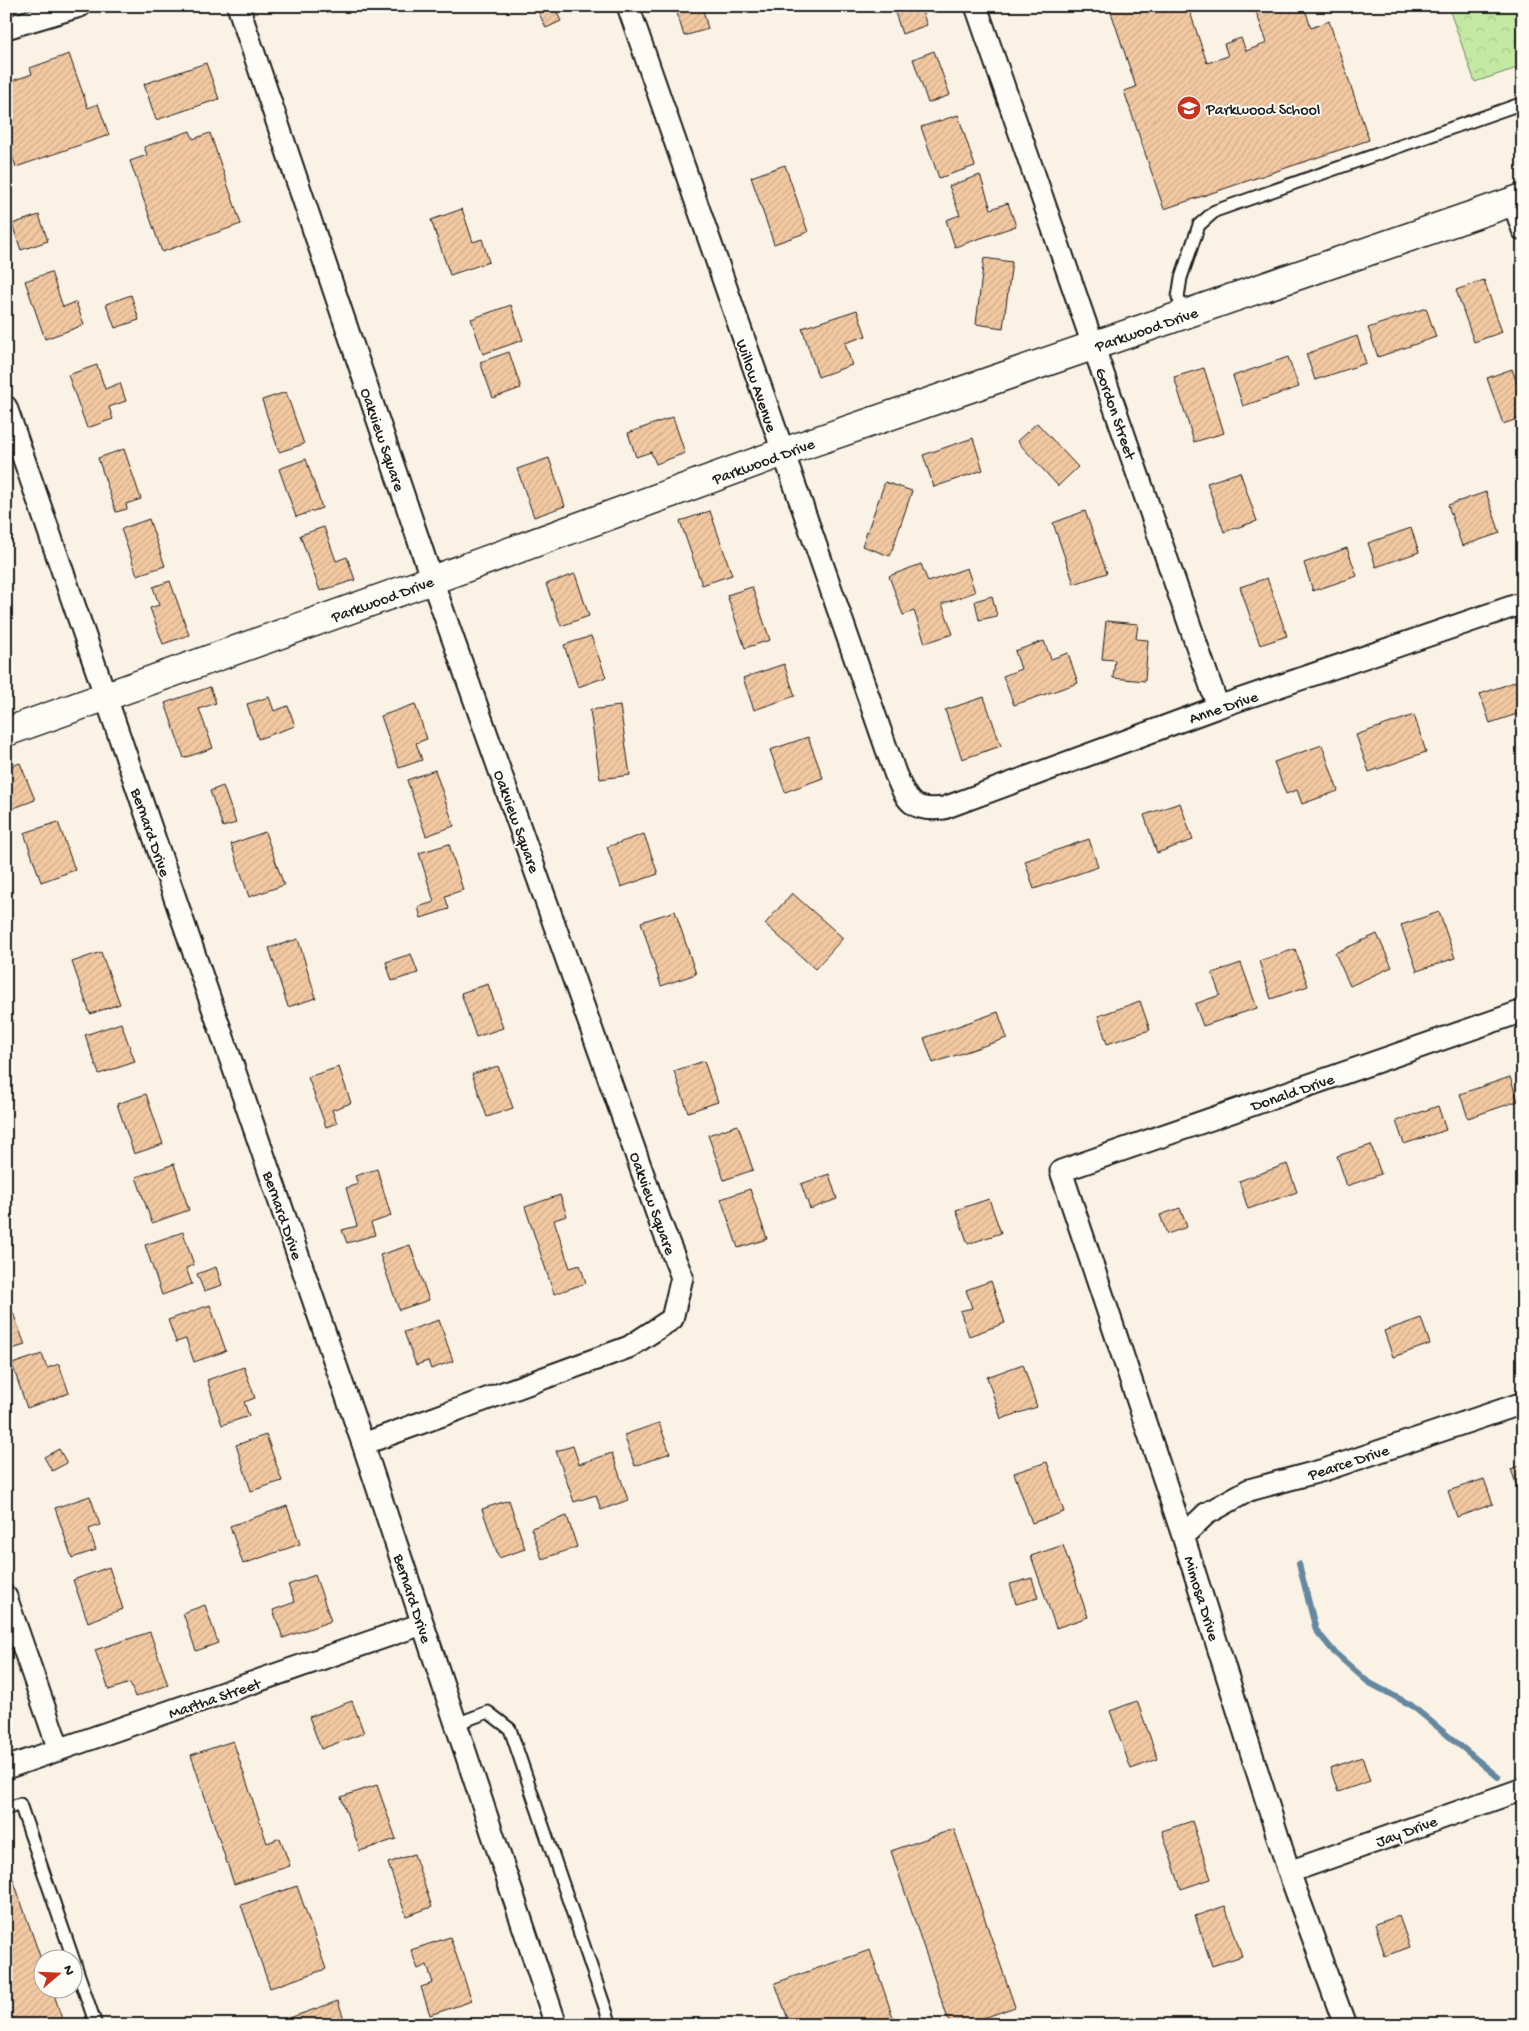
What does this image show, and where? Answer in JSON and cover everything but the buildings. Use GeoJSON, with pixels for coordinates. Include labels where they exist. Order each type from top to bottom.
{"type":"FeatureCollection","features":[{"type":"Feature","properties":{"kind":"street"},"geometry":{"type":"LineString","coordinates":[[6,28],[80,6]]}},
{"type":"Feature","properties":{"kind":"street","name":"Oakview Square"},"geometry":{"type":"LineString","coordinates":[[238,6],[432,580],[660,1222],[682,1277],[672,1319],[629,1346],[363,1444]]}},
{"type":"Feature","properties":{"kind":"street","name":"Willow Avenue"},"geometry":{"type":"LineString","coordinates":[[628,6],[781,453],[894,773],[903,793],[917,807],[925,810]]}},
{"type":"Feature","properties":{"kind":"street","name":"Gordon Street"},"geometry":{"type":"LineString","coordinates":[[976,6],[1218,707]]}},
{"type":"Feature","properties":{"kind":"street"},"geometry":{"type":"LineString","coordinates":[[1518,200],[1523,230]]}},
{"type":"Feature","properties":{"kind":"street","name":"Parkwood Drive"},"geometry":{"type":"LineString","coordinates":[[6,732],[781,453],[1518,200]]}},
{"type":"Feature","properties":{"kind":"street","name":"Bernard Drive"},"geometry":{"type":"LineString","coordinates":[[6,407],[363,1444],[556,2025]]}},
{"type":"Feature","properties":{"kind":"street","name":"Anne Drive"},"geometry":{"type":"LineString","coordinates":[[925,810],[944,808],[1218,707],[1523,603]]}},
{"type":"Feature","properties":{"kind":"street","name":"Donald Drive"},"geometry":{"type":"LineString","coordinates":[[1061,1171],[1523,1011]]}},
{"type":"Feature","properties":{"kind":"street","name":"Mimosa Drive"},"geometry":{"type":"LineString","coordinates":[[1061,1171],[1183,1536],[1289,1872],[1344,2025]]}},
{"type":"Feature","properties":{"kind":"street","name":"Pearce Drive"},"geometry":{"type":"LineString","coordinates":[[1183,1536],[1206,1514],[1249,1490],[1324,1470],[1523,1403]]}},
{"type":"Feature","properties":{"kind":"street"},"geometry":{"type":"LineString","coordinates":[[6,1597],[59,1750]]}},
{"type":"Feature","properties":{"kind":"street","name":"Martha Street"},"geometry":{"type":"LineString","coordinates":[[6,1768],[422,1624]]}},
{"type":"Feature","properties":{"kind":"street","name":"Jay Drive"},"geometry":{"type":"LineString","coordinates":[[1289,1872],[1523,1789]]}},
{"type":"Feature","properties":{"kind":"lane"},"geometry":{"type":"LineString","coordinates":[[1184,314],[1178,297],[1181,278],[1199,225],[1215,211],[1523,103]]}},
{"type":"Feature","properties":{"kind":"lane"},"geometry":{"type":"LineString","coordinates":[[456,1724],[488,1712],[510,1729],[611,2025]]}},
{"type":"Feature","properties":{"kind":"lane"},"geometry":{"type":"LineString","coordinates":[[6,1809],[20,1804],[96,2025]]}},
{"type":"Feature","properties":{"kind":"green space"},"geometry":{"type":"Polygon","coordinates":[[[1448,6],[1523,6],[1523,66],[1475,82],[1448,6]]]}},
{"type":"Feature","properties":{"kind":"waterway"},"geometry":{"type":"LineString","coordinates":[[1299,1564],[1316,1630],[1335,1653],[1368,1682],[1411,1705],[1498,1777]]}},
{"type":"Feature","properties":{"kind":"place","name":"Parkwood School"},"geometry":{"type":"Point","coordinates":[1189,108]}}]}
